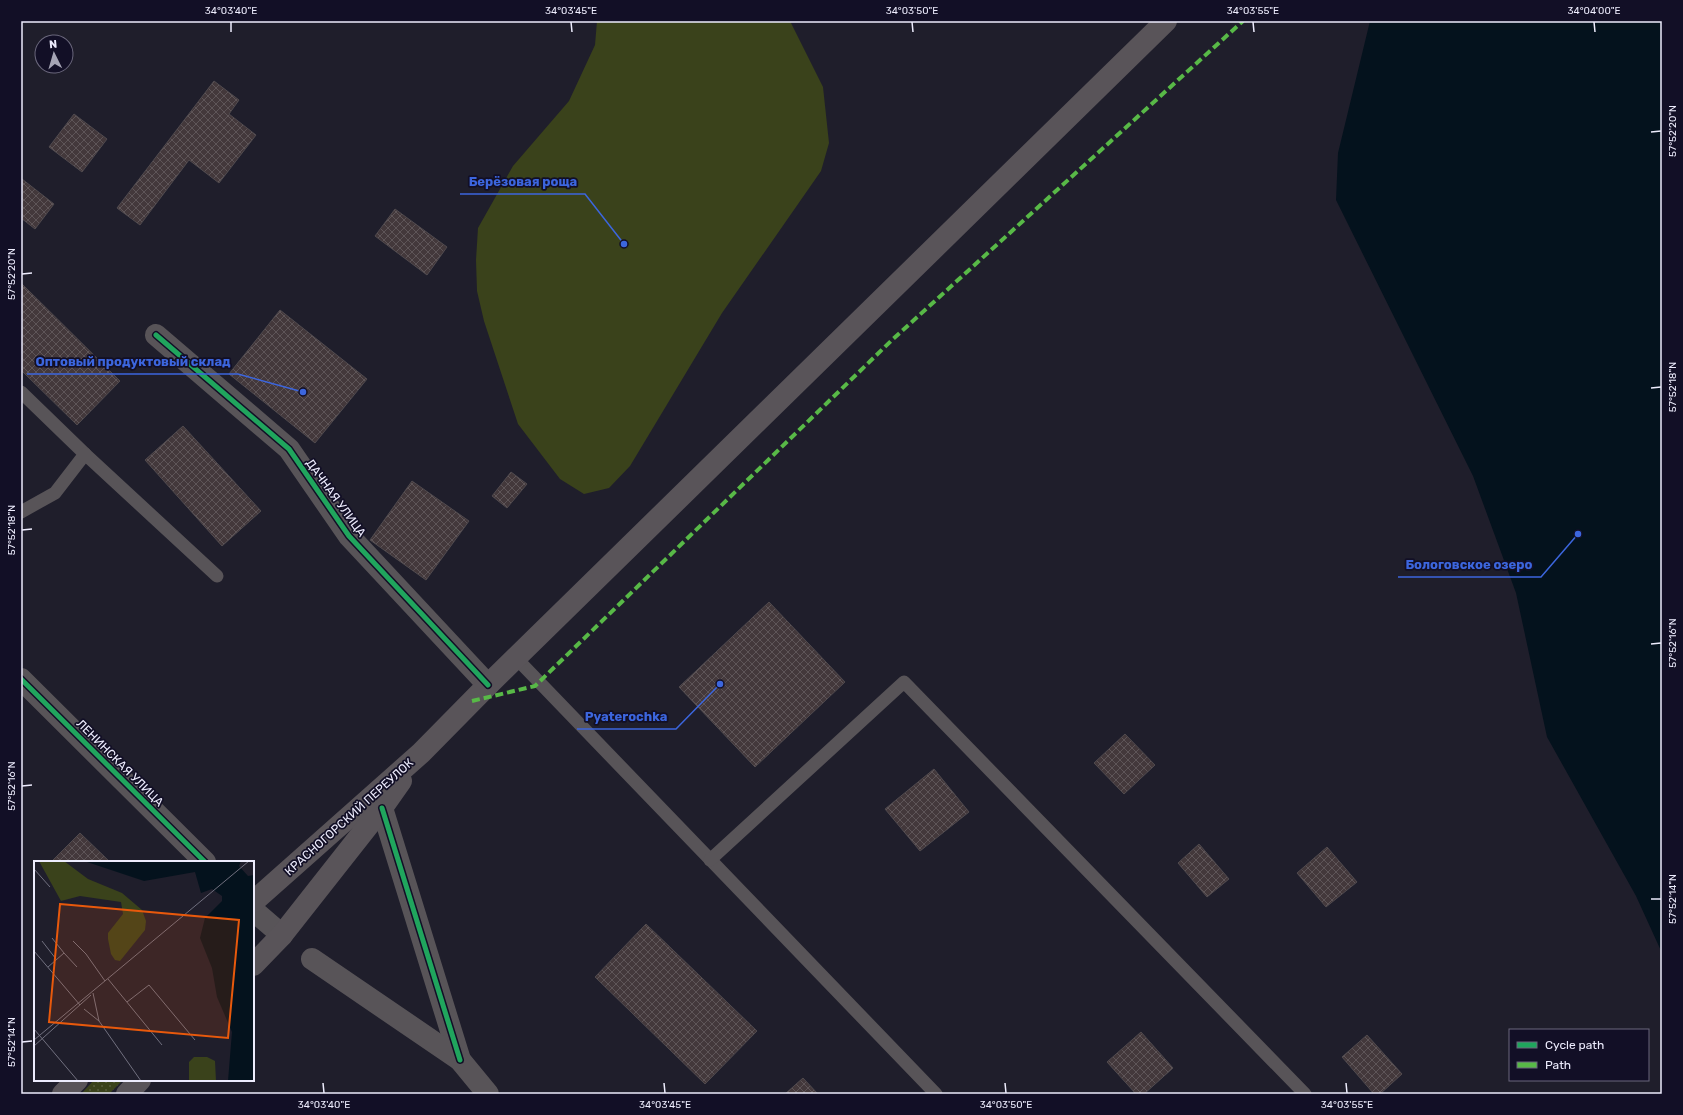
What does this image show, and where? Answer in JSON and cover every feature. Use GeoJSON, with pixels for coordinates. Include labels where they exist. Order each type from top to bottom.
{"type":"FeatureCollection","features":[{"type":"Feature","properties":{"kind":"main road"},"geometry":{"type":"LineString","coordinates":[[421,753],[488,685],[1166,21]]}},
{"type":"Feature","properties":{"kind":"main road","name":"КРАСНОГОРСКИЙ ПЕРЕУЛОК"},"geometry":{"type":"LineString","coordinates":[[254,964],[282,935],[382,808],[421,753]]}},
{"type":"Feature","properties":{"kind":"main road","name":"КРАСНОГОРСКИЙ ПЕРЕУЛОК"},"geometry":{"type":"LineString","coordinates":[[254,901],[421,753]]}},
{"type":"Feature","properties":{"kind":"main road"},"geometry":{"type":"LineString","coordinates":[[63,1094],[76,1081]]}},
{"type":"Feature","properties":{"kind":"main road"},"geometry":{"type":"LineString","coordinates":[[127,1094],[139,1081]]}},
{"type":"Feature","properties":{"kind":"street","name":"ДАЧНАЯ УЛИЦА"},"geometry":{"type":"LineString","coordinates":[[156,336],[289,449],[349,536],[488,685]]}},
{"type":"Feature","properties":{"kind":"street","name":"ЛЕНИНСКАЯ УЛИЦА"},"geometry":{"type":"LineString","coordinates":[[21,679],[204,861]]}},
{"type":"Feature","properties":{"kind":"street"},"geometry":{"type":"LineString","coordinates":[[382,808],[460,1060]]}},
{"type":"Feature","properties":{"kind":"street"},"geometry":{"type":"LineString","coordinates":[[254,911],[282,935]]}},
{"type":"Feature","properties":{"kind":"street"},"geometry":{"type":"LineString","coordinates":[[312,959],[460,1060],[488,1094]]}},
{"type":"Feature","properties":{"kind":"lane"},"geometry":{"type":"LineString","coordinates":[[21,392],[85,454],[217,576]]}},
{"type":"Feature","properties":{"kind":"lane"},"geometry":{"type":"LineString","coordinates":[[21,512],[55,493],[85,454]]}},
{"type":"Feature","properties":{"kind":"lane"},"geometry":{"type":"LineString","coordinates":[[516,658],[936,1094]]}},
{"type":"Feature","properties":{"kind":"lane"},"geometry":{"type":"LineString","coordinates":[[710,860],[904,682],[1305,1094]]}},
{"type":"Feature","properties":{"kind":"green space"},"geometry":{"type":"Polygon","coordinates":[[[597,21],[790,21],[823,87],[829,143],[821,171],[722,313],[630,466],[609,488],[584,494],[560,479],[518,424],[484,321],[477,291],[476,260],[478,228],[513,166],[569,101],[595,45],[597,21]]]}},
{"type":"Feature","properties":{"kind":"green space"},"geometry":{"type":"Polygon","coordinates":[[[93,1081],[122,1081],[109,1094],[81,1094],[93,1081]]]}},
{"type":"Feature","properties":{"kind":"water"},"geometry":{"type":"Polygon","coordinates":[[[1370,21],[1662,21],[1662,953],[1636,896],[1547,737],[1516,593],[1473,476],[1336,200],[1338,153],[1370,21]]]}},
{"type":"Feature","properties":{"kind":"building"},"geometry":{"type":"Polygon","coordinates":[[[214,81],[239,100],[229,114],[256,135],[219,183],[189,160],[140,225],[117,208],[214,81]]]}},
{"type":"Feature","properties":{"kind":"building"},"geometry":{"type":"Polygon","coordinates":[[[74,114],[107,139],[82,172],[49,147],[74,114]]]}},
{"type":"Feature","properties":{"kind":"building"},"geometry":{"type":"Polygon","coordinates":[[[22,179],[54,204],[35,229],[21,218],[22,179]]]}},
{"type":"Feature","properties":{"kind":"building"},"geometry":{"type":"Polygon","coordinates":[[[395,209],[447,247],[427,275],[375,236],[395,209]]]}},
{"type":"Feature","properties":{"kind":"building"},"geometry":{"type":"Polygon","coordinates":[[[21,283],[120,381],[77,425],[21,370],[21,283]]]}},
{"type":"Feature","properties":{"kind":"building"},"geometry":{"type":"Polygon","coordinates":[[[280,310],[367,379],[315,443],[229,374],[280,310]]]}},
{"type":"Feature","properties":{"kind":"building"},"geometry":{"type":"Polygon","coordinates":[[[183,426],[261,511],[222,546],[145,460],[183,426]]]}},
{"type":"Feature","properties":{"kind":"building"},"geometry":{"type":"Polygon","coordinates":[[[511,472],[527,484],[507,508],[492,496],[511,472]]]}},
{"type":"Feature","properties":{"kind":"building"},"geometry":{"type":"Polygon","coordinates":[[[412,481],[469,521],[426,580],[370,540],[412,481]]]}},
{"type":"Feature","properties":{"kind":"building"},"geometry":{"type":"Polygon","coordinates":[[[769,602],[845,682],[755,767],[679,687],[769,602]]]}},
{"type":"Feature","properties":{"kind":"building"},"geometry":{"type":"Polygon","coordinates":[[[1125,734],[1155,765],[1124,794],[1094,763],[1125,734]]]}},
{"type":"Feature","properties":{"kind":"building"},"geometry":{"type":"Polygon","coordinates":[[[934,769],[969,812],[920,851],[885,809],[934,769]]]}},
{"type":"Feature","properties":{"kind":"building"},"geometry":{"type":"Polygon","coordinates":[[[80,833],[109,861],[52,861],[80,833]]]}},
{"type":"Feature","properties":{"kind":"building"},"geometry":{"type":"Polygon","coordinates":[[[1199,844],[1229,879],[1207,897],[1178,863],[1199,844]]]}},
{"type":"Feature","properties":{"kind":"building"},"geometry":{"type":"Polygon","coordinates":[[[1327,847],[1357,882],[1326,907],[1297,873],[1327,847]]]}},
{"type":"Feature","properties":{"kind":"building"},"geometry":{"type":"Polygon","coordinates":[[[646,924],[757,1031],[705,1084],[595,977],[646,924]]]}},
{"type":"Feature","properties":{"kind":"building"},"geometry":{"type":"Polygon","coordinates":[[[1141,1032],[1173,1068],[1144,1094],[1136,1094],[1107,1062],[1141,1032]]]}},
{"type":"Feature","properties":{"kind":"building"},"geometry":{"type":"Polygon","coordinates":[[[1367,1035],[1402,1074],[1380,1094],[1374,1094],[1342,1057],[1367,1035]]]}},
{"type":"Feature","properties":{"kind":"building"},"geometry":{"type":"Polygon","coordinates":[[[803,1078],[818,1094],[785,1094],[803,1078]]]}},
{"type":"Feature","properties":{"kind":"marked path"},"geometry":{"type":"LineString","coordinates":[[472,701],[535,686],[892,340],[1243,21]]}},
{"type":"Feature","properties":{"kind":"cycle path"},"geometry":{"type":"LineString","coordinates":[[156,335],[289,449],[349,536],[488,685]]}},
{"type":"Feature","properties":{"kind":"cycle path"},"geometry":{"type":"LineString","coordinates":[[21,679],[204,861]]}},
{"type":"Feature","properties":{"kind":"cycle path"},"geometry":{"type":"LineString","coordinates":[[382,808],[460,1060]]}},
{"type":"Feature","properties":{"kind":"place","name":"Берёзовая роща"},"geometry":{"type":"Point","coordinates":[624,244]}},
{"type":"Feature","properties":{"kind":"place","name":"Оптовый продуктовый склад"},"geometry":{"type":"Point","coordinates":[303,392]}},
{"type":"Feature","properties":{"kind":"place","name":"Бологовское озеро"},"geometry":{"type":"Point","coordinates":[1578,534]}},
{"type":"Feature","properties":{"kind":"place","name":"Pyaterochka"},"geometry":{"type":"Point","coordinates":[720,684]}}]}
